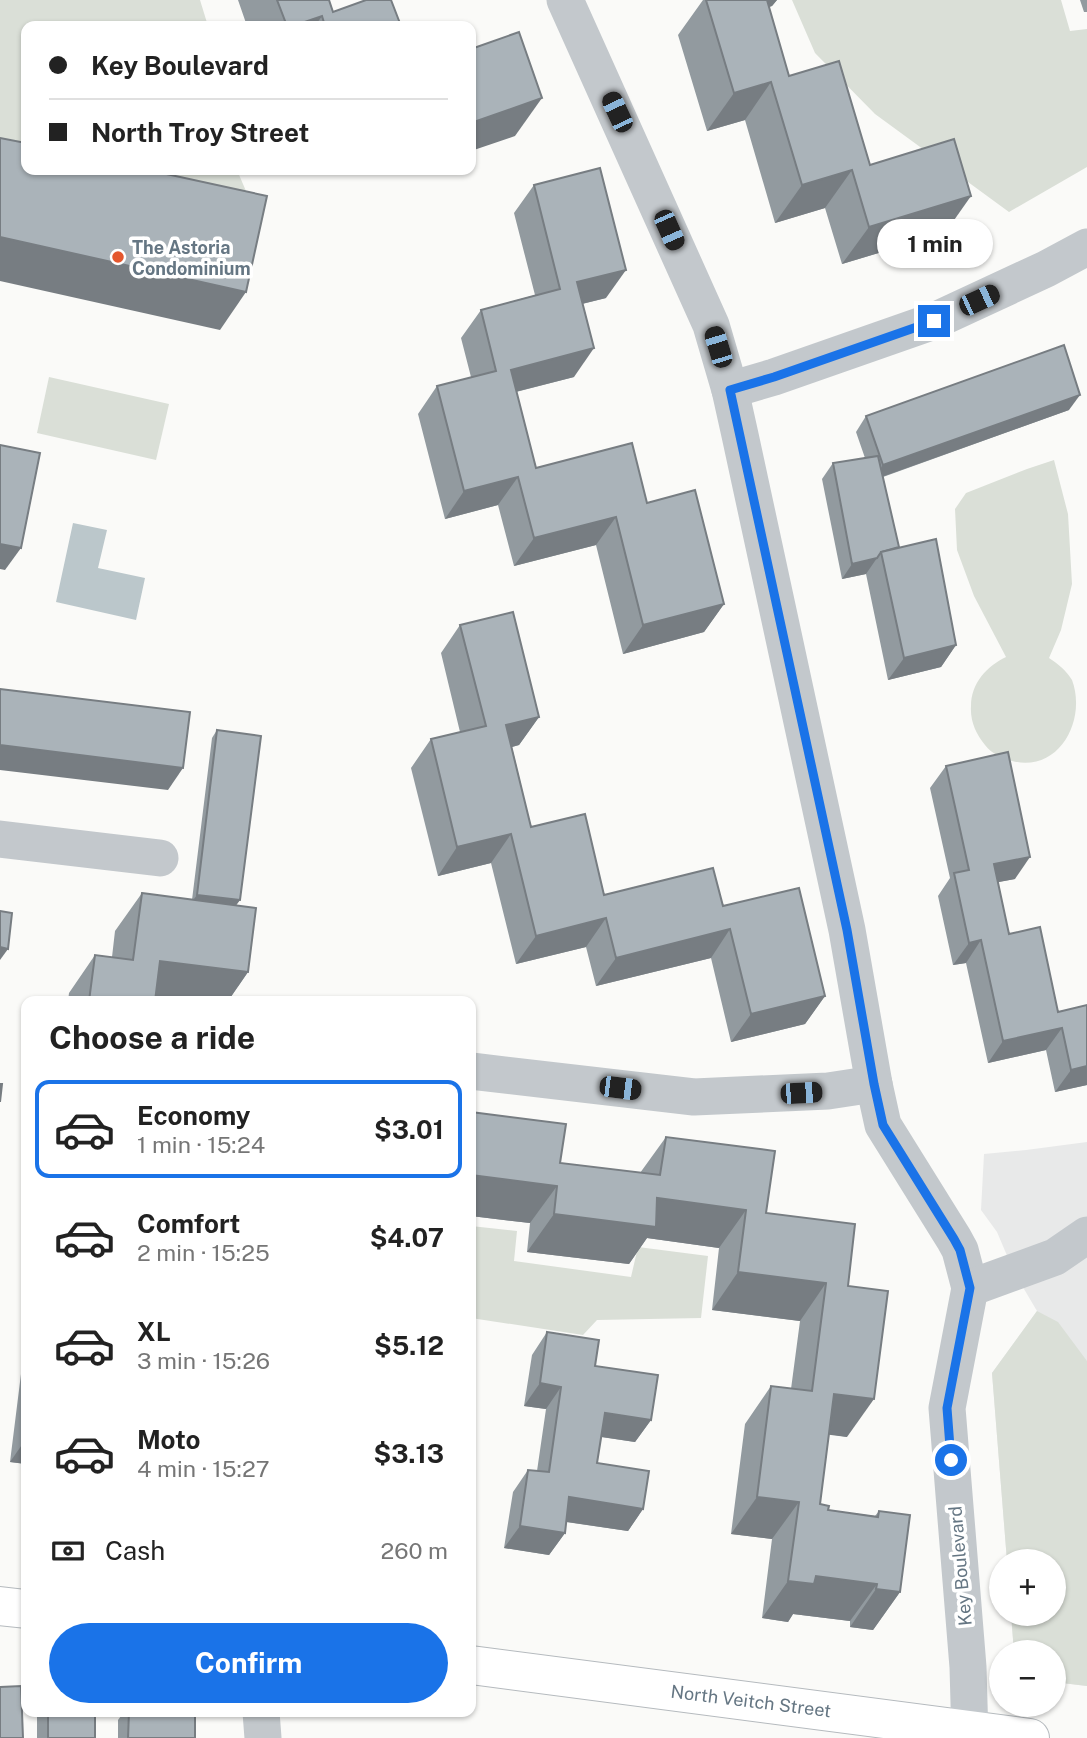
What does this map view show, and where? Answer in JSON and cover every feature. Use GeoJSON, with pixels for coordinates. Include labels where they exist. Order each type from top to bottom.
{"type":"FeatureCollection","features":[{"type":"Feature","properties":{"kind":"main road"},"geometry":{"type":"LineString","coordinates":[[0,1606],[21,1608]]}},
{"type":"Feature","properties":{"kind":"main road","name":"North Veitch Street"},"geometry":{"type":"LineString","coordinates":[[476,1666],[970,1734],[1030,1738]]}},
{"type":"Feature","properties":{"kind":"street","name":"Key Boulevard"},"geometry":{"type":"LineString","coordinates":[[565,0],[711,325],[730,390],[847,930],[883,1125],[960,1250],[970,1288],[947,1408],[968,1667],[970,1734]]}},
{"type":"Feature","properties":{"kind":"street"},"geometry":{"type":"LineString","coordinates":[[730,390],[934,321],[1087,247]]}},
{"type":"Feature","properties":{"kind":"street"},"geometry":{"type":"LineString","coordinates":[[0,839],[160,858]]}},
{"type":"Feature","properties":{"kind":"street"},"geometry":{"type":"LineString","coordinates":[[476,1072],[694,1097],[828,1091],[874,1084]]}},
{"type":"Feature","properties":{"kind":"street"},"geometry":{"type":"LineString","coordinates":[[970,1288],[1055,1257],[1087,1235]]}},
{"type":"Feature","properties":{"kind":"street"},"geometry":{"type":"LineString","coordinates":[[261,1717],[263,1738]]}},
{"type":"Feature","properties":{"kind":"shaded area"},"geometry":{"type":"Polygon","coordinates":[[[0,0],[200,0],[206,21],[21,21],[21,174],[0,170],[0,0]]]}},
{"type":"Feature","properties":{"kind":"shaded area"},"geometry":{"type":"Polygon","coordinates":[[[792,0],[1061,0],[1070,31],[1087,29],[1087,167],[1009,212],[875,114],[815,53],[792,0]]]}},
{"type":"Feature","properties":{"kind":"shaded area"},"geometry":{"type":"Polygon","coordinates":[[[24,175],[239,175],[260,224],[24,175]]]}},
{"type":"Feature","properties":{"kind":"shaded area"},"geometry":{"type":"Polygon","coordinates":[[[49,377],[169,404],[156,460],[37,433],[49,377]]]}},
{"type":"Feature","properties":{"kind":"shaded area"},"geometry":{"type":"Polygon","coordinates":[[[1054,460],[1068,514],[1072,584],[1061,630],[1049,658],[1062,667],[1072,680],[1076,711],[1065,740],[1056,751],[1029,763],[1012,761],[997,755],[979,736],[973,722],[972,698],[977,683],[987,670],[1006,657],[974,596],[957,550],[955,509],[966,493],[1054,460]]]}},
{"type":"Feature","properties":{"kind":"shaded area"},"geometry":{"type":"Polygon","coordinates":[[[73,523],[107,530],[98,568],[145,578],[136,620],[56,602],[73,523]]]}},
{"type":"Feature","properties":{"kind":"shaded area"},"geometry":{"type":"Polygon","coordinates":[[[1087,1142],[1087,1686],[1066,1683],[1066,1640],[1013,1640],[1012,1626],[1066,1626],[1066,1549],[1006,1549],[992,1373],[1037,1311],[1014,1272],[997,1232],[981,1210],[984,1154],[1087,1142]]]}},
{"type":"Feature","properties":{"kind":"shaded area"},"geometry":{"type":"Polygon","coordinates":[[[476,1227],[517,1231],[514,1261],[631,1277],[638,1247],[708,1256],[701,1318],[597,1320],[583,1335],[476,1319],[476,1227]]]}},
{"type":"Feature","properties":{"kind":"shaded area"},"geometry":{"type":"Polygon","coordinates":[[[1037,1311],[1058,1322],[1087,1361],[1087,1686],[1066,1683],[1066,1640],[1013,1640],[1012,1626],[1066,1626],[1066,1549],[1006,1549],[992,1373],[1037,1311]]]}},
{"type":"Feature","properties":{"kind":"building"},"geometry":{"type":"Polygon","coordinates":[[[277,0],[329,0],[333,12],[366,0],[391,0],[399,21],[324,21],[322,16],[308,21],[285,21],[277,0]]]}},
{"type":"Feature","properties":{"kind":"building"},"geometry":{"type":"Polygon","coordinates":[[[706,0],[767,0],[789,76],[839,61],[870,165],[954,139],[971,196],[869,227],[852,170],[802,185],[771,82],[734,93],[706,0]]]}},
{"type":"Feature","properties":{"kind":"building"},"geometry":{"type":"Polygon","coordinates":[[[519,32],[542,98],[476,121],[476,47],[519,32]]]}},
{"type":"Feature","properties":{"kind":"building"},"geometry":{"type":"Polygon","coordinates":[[[0,138],[21,142],[21,175],[171,175],[267,196],[246,292],[0,237],[0,138]]]}},
{"type":"Feature","properties":{"kind":"building"},"geometry":{"type":"Polygon","coordinates":[[[600,168],[626,270],[577,282],[594,348],[511,370],[536,468],[632,443],[647,503],[695,490],[724,604],[643,625],[616,517],[534,538],[518,477],[464,491],[437,386],[496,371],[481,310],[560,289],[534,185],[600,168]]]}},
{"type":"Feature","properties":{"kind":"building"},"geometry":{"type":"Polygon","coordinates":[[[1064,345],[1080,395],[883,465],[866,416],[1064,345]]]}},
{"type":"Feature","properties":{"kind":"building"},"geometry":{"type":"Polygon","coordinates":[[[0,445],[40,453],[21,548],[0,544],[0,445]]]}},
{"type":"Feature","properties":{"kind":"building"},"geometry":{"type":"Polygon","coordinates":[[[878,456],[899,547],[881,552],[877,558],[852,564],[833,463],[878,456]]]}},
{"type":"Feature","properties":{"kind":"building"},"geometry":{"type":"Polygon","coordinates":[[[936,539],[956,645],[904,658],[881,552],[936,539]]]}},
{"type":"Feature","properties":{"kind":"building"},"geometry":{"type":"Polygon","coordinates":[[[513,612],[539,717],[506,725],[531,827],[585,814],[604,895],[713,868],[723,906],[799,888],[825,996],[751,1014],[730,929],[616,958],[606,918],[536,936],[511,834],[457,847],[431,739],[486,726],[460,625],[513,612]]]}},
{"type":"Feature","properties":{"kind":"building"},"geometry":{"type":"Polygon","coordinates":[[[0,689],[190,712],[183,768],[0,745],[0,689]]]}},
{"type":"Feature","properties":{"kind":"building"},"geometry":{"type":"Polygon","coordinates":[[[217,730],[261,736],[240,900],[197,895],[217,730]]]}},
{"type":"Feature","properties":{"kind":"building"},"geometry":{"type":"Polygon","coordinates":[[[1008,752],[1030,857],[994,864],[1009,934],[1040,927],[1058,1012],[1087,1005],[1087,1066],[1071,1070],[1062,1028],[1003,1041],[981,940],[969,943],[954,873],[969,870],[946,766],[1008,752]]]}},
{"type":"Feature","properties":{"kind":"building"},"geometry":{"type":"Polygon","coordinates":[[[142,893],[256,908],[248,972],[160,961],[156,996],[90,996],[95,955],[133,960],[142,893]]]}},
{"type":"Feature","properties":{"kind":"building"},"geometry":{"type":"Polygon","coordinates":[[[0,911],[12,913],[8,949],[0,947],[0,911]]]}},
{"type":"Feature","properties":{"kind":"building"},"geometry":{"type":"Polygon","coordinates":[[[476,1113],[566,1124],[560,1163],[660,1175],[666,1137],[775,1151],[766,1213],[855,1224],[848,1286],[888,1291],[874,1399],[834,1394],[820,1504],[829,1506],[828,1510],[878,1517],[879,1511],[910,1515],[900,1592],[876,1589],[877,1584],[816,1576],[814,1584],[788,1581],[799,1502],[757,1497],[771,1386],[812,1391],[826,1283],[738,1272],[746,1210],[657,1198],[656,1227],[554,1214],[557,1186],[476,1176],[476,1113]]]}},
{"type":"Feature","properties":{"kind":"building"},"geometry":{"type":"Polygon","coordinates":[[[547,1332],[599,1340],[595,1366],[658,1375],[651,1420],[605,1413],[597,1463],[649,1471],[643,1509],[569,1497],[565,1533],[520,1526],[528,1470],[549,1472],[561,1387],[540,1383],[547,1332]]]}},
{"type":"Feature","properties":{"kind":"building"},"geometry":{"type":"Polygon","coordinates":[[[21,1686],[23,1738],[0,1738],[0,1687],[21,1686]]]}},
{"type":"Feature","properties":{"kind":"building"},"geometry":{"type":"Polygon","coordinates":[[[48,1717],[95,1717],[95,1738],[48,1738],[48,1717]]]}},
{"type":"Feature","properties":{"kind":"building"},"geometry":{"type":"Polygon","coordinates":[[[129,1717],[195,1717],[195,1738],[128,1738],[129,1717]]]}},
{"type":"Feature","properties":{"kind":"place","name":"The Astoria Condominium"},"geometry":{"type":"Point","coordinates":[118,257]}},
{"type":"Feature","properties":{"kind":"route"},"geometry":{"type":"LineString","coordinates":[[934,321],[730,390],[847,930],[883,1125],[960,1250],[970,1288],[947,1408],[951,1460]]}}]}
